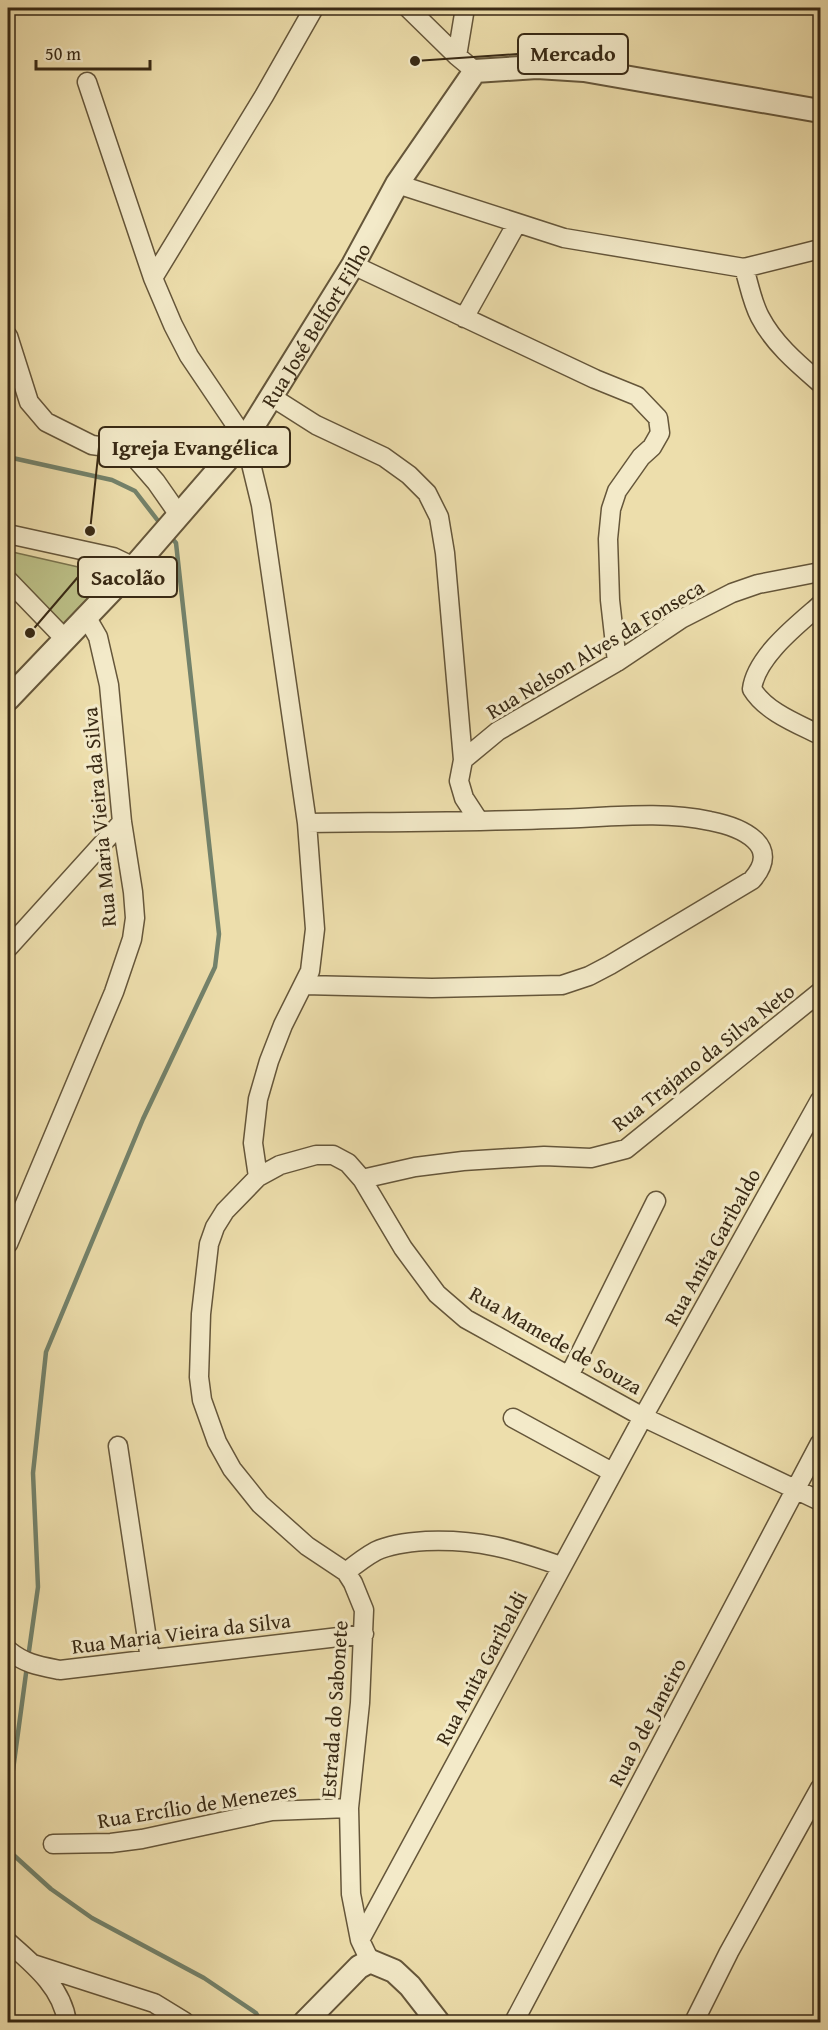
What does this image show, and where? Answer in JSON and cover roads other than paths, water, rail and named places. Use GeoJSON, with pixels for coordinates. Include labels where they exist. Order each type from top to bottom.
{"type":"FeatureCollection","features":[{"type":"Feature","properties":{"kind":"street"},"geometry":{"type":"LineString","coordinates":[[153,278],[264,96],[312,8]]}},
{"type":"Feature","properties":{"kind":"street"},"geometry":{"type":"LineString","coordinates":[[408,8],[475,71],[537,67],[584,70],[820,111]]}},
{"type":"Feature","properties":{"kind":"street"},"geometry":{"type":"LineString","coordinates":[[457,56],[465,8]]}},
{"type":"Feature","properties":{"kind":"street","name":"Rua José Belfort Filho"},"geometry":{"type":"LineString","coordinates":[[8,699],[134,567],[244,439],[353,265],[397,184],[475,71]]}},
{"type":"Feature","properties":{"kind":"street"},"geometry":{"type":"LineString","coordinates":[[87,82],[153,278],[189,356],[244,439],[261,505],[307,823],[315,929],[314,954],[304,985],[283,1025],[258,1099],[253,1143],[258,1177]]}},
{"type":"Feature","properties":{"kind":"street"},"geometry":{"type":"LineString","coordinates":[[397,184],[564,238],[744,268],[820,249]]}},
{"type":"Feature","properties":{"kind":"street"},"geometry":{"type":"LineString","coordinates":[[464,318],[517,223]]}},
{"type":"Feature","properties":{"kind":"street"},"geometry":{"type":"LineString","coordinates":[[353,265],[637,396],[658,418],[660,433],[652,447],[641,457],[617,491],[611,509],[608,539],[610,600],[617,662]]}},
{"type":"Feature","properties":{"kind":"street"},"geometry":{"type":"LineString","coordinates":[[744,268],[760,318],[789,356],[820,383]]}},
{"type":"Feature","properties":{"kind":"street"},"geometry":{"type":"LineString","coordinates":[[8,336],[29,402],[46,422],[92,445],[114,448],[136,459],[156,482],[179,515]]}},
{"type":"Feature","properties":{"kind":"street"},"geometry":{"type":"LineString","coordinates":[[272,397],[316,425],[384,457],[409,475],[427,493],[439,517],[445,554],[463,760],[459,782],[464,798],[479,821]]}},
{"type":"Feature","properties":{"kind":"street"},"geometry":{"type":"LineString","coordinates":[[8,534],[113,556],[134,567]]}},
{"type":"Feature","properties":{"kind":"street","name":"Rua Nelson Alves da Fonseca"},"geometry":{"type":"LineString","coordinates":[[463,760],[514,721],[617,662],[681,619],[732,593],[758,584],[820,572]]}},
{"type":"Feature","properties":{"kind":"street"},"geometry":{"type":"LineString","coordinates":[[8,580],[65,639]]}},
{"type":"Feature","properties":{"kind":"street"},"geometry":{"type":"LineString","coordinates":[[820,604],[761,665],[756,672],[752,689],[767,705],[791,721],[820,735]]}},
{"type":"Feature","properties":{"kind":"street","name":"Rua Maria Vieira da Silva"},"geometry":{"type":"LineString","coordinates":[[9,1236],[114,992],[132,939],[135,918],[122,822],[109,685],[98,637],[87,618]]}},
{"type":"Feature","properties":{"kind":"street"},"geometry":{"type":"LineString","coordinates":[[304,985],[432,988],[561,985],[590,976],[752,880],[761,870],[764,857],[761,847],[737,829],[711,821],[676,816],[307,823]]}},
{"type":"Feature","properties":{"kind":"street"},"geometry":{"type":"LineString","coordinates":[[8,948],[122,822]]}},
{"type":"Feature","properties":{"kind":"street","name":"Rua Trajano da Silva Neto"},"geometry":{"type":"LineString","coordinates":[[362,1179],[415,1167],[453,1162],[544,1156],[591,1158],[626,1149],[820,992]]}},
{"type":"Feature","properties":{"kind":"street","name":"Rua Anita Garibaldo"},"geometry":{"type":"LineString","coordinates":[[643,1416],[820,1100]]}},
{"type":"Feature","properties":{"kind":"street","name":"Rua Mamede de Souza"},"geometry":{"type":"LineString","coordinates":[[258,1177],[280,1165],[316,1155],[333,1155],[348,1163],[362,1179],[403,1248],[437,1294],[466,1319],[643,1416],[820,1501]]}},
{"type":"Feature","properties":{"kind":"street","name":"Estrada do Sabonete"},"geometry":{"type":"LineString","coordinates":[[258,1177],[225,1211],[215,1227],[209,1244],[201,1314],[199,1377],[202,1400],[217,1442],[232,1469],[260,1504],[307,1546],[346,1572],[364,1610],[360,1703],[349,1808],[351,1894],[365,1964]]}},
{"type":"Feature","properties":{"kind":"street"},"geometry":{"type":"LineString","coordinates":[[568,1376],[656,1201]]}},
{"type":"Feature","properties":{"kind":"street","name":"Rua Anita Garibaldi"},"geometry":{"type":"LineString","coordinates":[[360,1940],[643,1416]]}},
{"type":"Feature","properties":{"kind":"street"},"geometry":{"type":"LineString","coordinates":[[513,1418],[612,1472]]}},
{"type":"Feature","properties":{"kind":"street","name":"Rua 9 de Janeiro"},"geometry":{"type":"LineString","coordinates":[[514,2022],[820,1443]]}},
{"type":"Feature","properties":{"kind":"street"},"geometry":{"type":"LineString","coordinates":[[118,1446],[150,1659]]}},
{"type":"Feature","properties":{"kind":"street"},"geometry":{"type":"LineString","coordinates":[[346,1572],[363,1558],[379,1550],[411,1542],[458,1540],[520,1551],[561,1566]]}},
{"type":"Feature","properties":{"kind":"street","name":"Rua Maria Vieira da Silva"},"geometry":{"type":"LineString","coordinates":[[21,1659],[60,1670],[364,1634]]}},
{"type":"Feature","properties":{"kind":"street"},"geometry":{"type":"LineString","coordinates":[[694,2022],[729,1953],[820,1788]]}},
{"type":"Feature","properties":{"kind":"street","name":"Rua Ercílio de Menezes"},"geometry":{"type":"LineString","coordinates":[[53,1844],[111,1843],[142,1839],[272,1811],[349,1808]]}},
{"type":"Feature","properties":{"kind":"street"},"geometry":{"type":"LineString","coordinates":[[8,1942],[53,1986],[65,2009],[68,2022]]}},
{"type":"Feature","properties":{"kind":"street"},"geometry":{"type":"LineString","coordinates":[[33,1964],[154,2003],[185,2022]]}},
{"type":"Feature","properties":{"kind":"street"},"geometry":{"type":"LineString","coordinates":[[305,2022],[365,1964],[394,1971],[410,1986],[438,2022]]}},
{"type":"Feature","properties":{"kind":"waterway"},"geometry":{"type":"LineString","coordinates":[[8,457],[112,480],[135,491],[162,526]]}},
{"type":"Feature","properties":{"kind":"waterway"},"geometry":{"type":"LineString","coordinates":[[28,1658],[38,1587],[33,1473],[46,1352],[143,1119],[215,967],[219,934],[176,543],[169,535]]}},
{"type":"Feature","properties":{"kind":"waterway"},"geometry":{"type":"LineString","coordinates":[[8,1780],[13,1770],[27,1666]]}},
{"type":"Feature","properties":{"kind":"waterway"},"geometry":{"type":"LineString","coordinates":[[8,1850],[51,1889],[92,1918],[204,1978],[256,2013],[261,2022]]}},
{"type":"Feature","properties":{"kind":"place","name":"Mercado"},"geometry":{"type":"Point","coordinates":[415,61]}},
{"type":"Feature","properties":{"kind":"place","name":"Igreja Evangélica"},"geometry":{"type":"Point","coordinates":[90,531]}},
{"type":"Feature","properties":{"kind":"place","name":"Sacolão"},"geometry":{"type":"Point","coordinates":[30,633]}}]}
